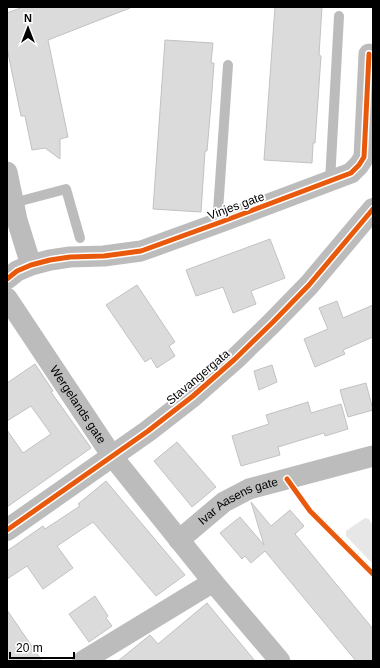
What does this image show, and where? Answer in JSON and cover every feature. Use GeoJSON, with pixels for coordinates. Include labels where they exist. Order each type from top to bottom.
{"type":"FeatureCollection","features":[{"type":"Feature","properties":{"kind":"street","name":"Vinjes gate"},"geometry":{"type":"LineString","coordinates":[[7,279],[17,271],[31,265],[50,260],[70,257],[104,256],[141,251],[351,173],[364,157],[369,54]]}},
{"type":"Feature","properties":{"kind":"street"},"geometry":{"type":"LineString","coordinates":[[7,172],[17,220],[31,265]]}},
{"type":"Feature","properties":{"kind":"street","name":"Stavangergata"},"geometry":{"type":"LineString","coordinates":[[7,530],[112,456],[193,396],[246,348],[309,285],[373,209]]}},
{"type":"Feature","properties":{"kind":"street","name":"Wergelands gate"},"geometry":{"type":"LineString","coordinates":[[7,298],[112,456],[213,582],[280,661]]}},
{"type":"Feature","properties":{"kind":"street","name":"Ivar Aasens gate"},"geometry":{"type":"LineString","coordinates":[[179,540],[224,502],[249,489],[373,456]]}},
{"type":"Feature","properties":{"kind":"street"},"geometry":{"type":"LineString","coordinates":[[83,661],[105,656],[213,582]]}},
{"type":"Feature","properties":{"kind":"lane"},"geometry":{"type":"LineString","coordinates":[[330,181],[339,16]]}},
{"type":"Feature","properties":{"kind":"lane","name":"Vinjes gate"},"geometry":{"type":"LineString","coordinates":[[220,222],[218,211],[228,65]]}},
{"type":"Feature","properties":{"kind":"lane"},"geometry":{"type":"LineString","coordinates":[[13,203],[66,190],[80,238]]}},
{"type":"Feature","properties":{"kind":"shaded area"},"geometry":{"type":"Polygon","coordinates":[[[365,518],[369,519],[373,526],[373,564],[346,536],[346,531],[365,518]]]}},
{"type":"Feature","properties":{"kind":"building"},"geometry":{"type":"Polygon","coordinates":[[[23,7],[130,7],[48,40],[68,137],[60,139],[60,159],[45,148],[32,150],[25,116],[21,116],[7,48],[7,13],[23,7]]]}},
{"type":"Feature","properties":{"kind":"building"},"geometry":{"type":"Polygon","coordinates":[[[275,7],[322,7],[319,55],[321,56],[315,143],[313,143],[312,163],[264,160],[275,7]]]}},
{"type":"Feature","properties":{"kind":"building"},"geometry":{"type":"Polygon","coordinates":[[[165,40],[213,43],[211,63],[214,63],[207,151],[205,151],[201,212],[153,209],[165,40]]]}},
{"type":"Feature","properties":{"kind":"building"},"geometry":{"type":"Polygon","coordinates":[[[270,239],[285,278],[251,291],[256,304],[233,313],[223,287],[196,296],[186,270],[270,239]]]}},
{"type":"Feature","properties":{"kind":"building"},"geometry":{"type":"Polygon","coordinates":[[[137,285],[175,342],[169,346],[175,356],[157,368],[151,358],[145,362],[106,305],[137,285]]]}},
{"type":"Feature","properties":{"kind":"building"},"geometry":{"type":"Polygon","coordinates":[[[337,301],[343,318],[373,305],[373,337],[343,350],[345,354],[315,367],[304,339],[328,329],[319,308],[337,301]]]}},
{"type":"Feature","properties":{"kind":"building"},"geometry":{"type":"Polygon","coordinates":[[[35,364],[53,391],[51,392],[91,448],[7,507],[7,430],[23,453],[51,434],[31,406],[7,421],[7,383],[35,364]]]}},
{"type":"Feature","properties":{"kind":"building"},"geometry":{"type":"Polygon","coordinates":[[[272,365],[277,382],[259,390],[254,371],[272,365]]]}},
{"type":"Feature","properties":{"kind":"building"},"geometry":{"type":"Polygon","coordinates":[[[366,383],[373,410],[348,417],[340,390],[366,383]]]}},
{"type":"Feature","properties":{"kind":"building"},"geometry":{"type":"Polygon","coordinates":[[[308,402],[311,413],[341,404],[348,429],[325,436],[324,433],[278,447],[280,455],[241,466],[232,436],[269,424],[266,415],[308,402]]]}},
{"type":"Feature","properties":{"kind":"building"},"geometry":{"type":"Polygon","coordinates":[[[177,442],[216,487],[192,507],[154,461],[177,442]]]}},
{"type":"Feature","properties":{"kind":"building"},"geometry":{"type":"Polygon","coordinates":[[[106,481],[185,575],[156,596],[93,522],[57,546],[73,568],[43,589],[27,566],[7,579],[7,551],[43,526],[45,529],[80,506],[78,504],[106,481]]]}},
{"type":"Feature","properties":{"kind":"building"},"geometry":{"type":"Polygon","coordinates":[[[251,502],[271,526],[290,510],[304,526],[295,534],[373,629],[373,661],[356,661],[265,551],[251,563],[245,556],[242,559],[220,533],[240,517],[264,545],[251,502]]]}},
{"type":"Feature","properties":{"kind":"building"},"geometry":{"type":"Polygon","coordinates":[[[95,596],[108,616],[106,618],[112,626],[89,642],[69,614],[95,596]]]}},
{"type":"Feature","properties":{"kind":"building"},"geometry":{"type":"Polygon","coordinates":[[[207,603],[255,661],[118,661],[150,635],[158,644],[207,603]]]}},
{"type":"Feature","properties":{"kind":"building"},"geometry":{"type":"Polygon","coordinates":[[[7,610],[42,661],[7,661],[7,610]]]}},
{"type":"Feature","properties":{"kind":"cycle path"},"geometry":{"type":"LineString","coordinates":[[7,279],[17,271],[31,265],[50,260],[70,257],[104,256],[141,251],[351,173],[364,157],[369,54]]}},
{"type":"Feature","properties":{"kind":"cycle path"},"geometry":{"type":"LineString","coordinates":[[7,530],[148,431],[193,396],[235,359],[309,285],[373,209]]}},
{"type":"Feature","properties":{"kind":"cycle path"},"geometry":{"type":"LineString","coordinates":[[287,479],[310,511],[373,574]]}}]}
